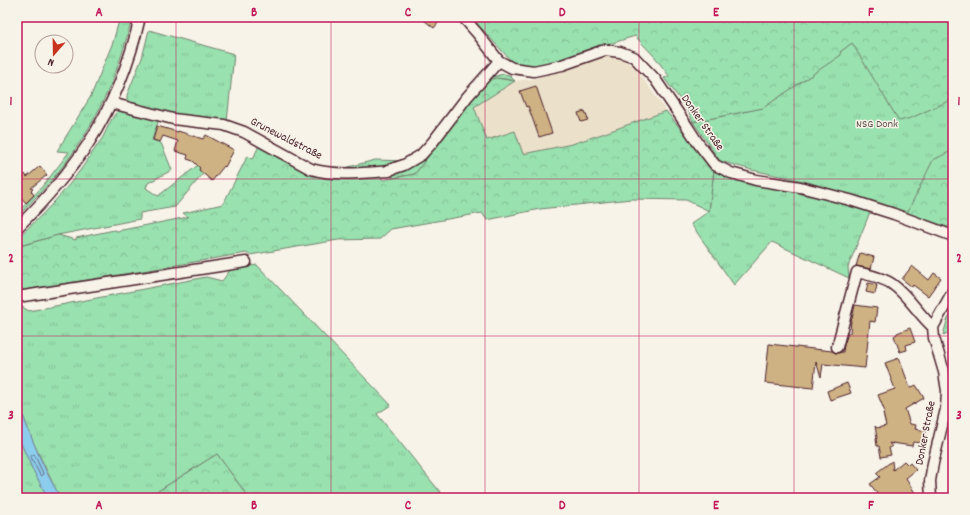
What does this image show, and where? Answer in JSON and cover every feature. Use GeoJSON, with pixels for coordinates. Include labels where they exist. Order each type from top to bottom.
{"type":"FeatureCollection","features":[{"type":"Feature","properties":{"kind":"street"},"geometry":{"type":"LineString","coordinates":[[17,228],[36,209],[75,162],[100,124],[122,77],[132,49],[140,17]]}},
{"type":"Feature","properties":{"kind":"street","name":"Donker Straße"},"geometry":{"type":"LineString","coordinates":[[463,17],[500,61],[512,68],[534,71],[562,65],[605,50],[620,52],[634,57],[655,79],[698,143],[715,165],[731,173],[756,180],[800,186],[850,200],[894,214],[953,236]]}},
{"type":"Feature","properties":{"kind":"street","name":"Grunewaldstraße"},"geometry":{"type":"LineString","coordinates":[[111,103],[173,119],[224,125],[244,132],[311,169],[322,172],[338,173],[389,171],[404,165],[421,155],[432,143],[466,97],[500,61]]}},
{"type":"Feature","properties":{"kind":"street"},"geometry":{"type":"LineString","coordinates":[[17,298],[246,262]]}},
{"type":"Feature","properties":{"kind":"street"},"geometry":{"type":"LineString","coordinates":[[837,346],[857,272],[878,277],[892,284],[933,327],[953,291]]}},
{"type":"Feature","properties":{"kind":"street","name":"Donker Straße"},"geometry":{"type":"LineString","coordinates":[[931,498],[930,481],[946,409],[947,391],[944,372],[934,338],[933,327]]}},
{"type":"Feature","properties":{"kind":"shaded area"},"geometry":{"type":"Polygon","coordinates":[[[610,55],[626,61],[636,68],[666,111],[572,144],[523,154],[487,141],[474,107],[515,81],[533,79],[601,56],[610,55]]]}},
{"type":"Feature","properties":{"kind":"green space"},"geometry":{"type":"Polygon","coordinates":[[[120,17],[132,17],[120,59],[105,98],[85,135],[73,153],[51,181],[21,213],[21,216],[17,221],[17,212],[51,176],[69,152],[57,151],[91,96],[113,42],[120,17]]]}},
{"type":"Feature","properties":{"kind":"green space"},"geometry":{"type":"Polygon","coordinates":[[[471,17],[953,17],[953,99],[911,118],[899,121],[852,43],[840,52],[841,55],[763,108],[693,122],[688,110],[664,78],[669,76],[655,57],[635,36],[613,43],[602,44],[540,67],[514,64],[471,17]]]}},
{"type":"Feature","properties":{"kind":"green space","name":"NSG Donk"},"geometry":{"type":"Polygon","coordinates":[[[885,17],[953,17],[953,229],[808,182],[752,170],[720,161],[693,122],[762,108],[840,52],[885,17]]]}},
{"type":"Feature","properties":{"kind":"green space"},"geometry":{"type":"Polygon","coordinates":[[[149,30],[234,54],[227,122],[266,141],[130,104],[127,100],[127,95],[142,58],[149,30]]]}},
{"type":"Feature","properties":{"kind":"green space"},"geometry":{"type":"Polygon","coordinates":[[[503,74],[509,75],[515,81],[498,78],[482,84],[489,78],[503,74]]]}},
{"type":"Feature","properties":{"kind":"green space"},"geometry":{"type":"Polygon","coordinates":[[[496,78],[515,81],[474,107],[487,140],[515,131],[523,154],[572,144],[666,111],[714,170],[709,211],[686,200],[631,199],[540,209],[487,220],[482,213],[391,229],[380,239],[338,240],[250,255],[246,253],[17,291],[17,247],[58,235],[76,240],[76,238],[114,230],[117,231],[188,217],[183,213],[223,204],[246,159],[245,158],[247,156],[253,159],[260,143],[318,176],[325,178],[333,179],[359,175],[375,175],[383,180],[415,174],[482,84],[496,78]]]}},
{"type":"Feature","properties":{"kind":"green space"},"geometry":{"type":"Polygon","coordinates":[[[482,84],[415,174],[392,178],[395,173],[424,156],[469,98],[482,84]]]}},
{"type":"Feature","properties":{"kind":"green space"},"geometry":{"type":"Polygon","coordinates":[[[121,108],[159,119],[152,140],[161,143],[172,170],[148,183],[146,188],[158,196],[205,161],[199,170],[203,174],[175,207],[140,213],[140,219],[58,235],[23,245],[17,238],[44,213],[69,185],[103,137],[113,118],[121,108]]]}},
{"type":"Feature","properties":{"kind":"green space"},"geometry":{"type":"Polygon","coordinates":[[[953,150],[953,229],[907,213],[933,160],[953,150]]]}},
{"type":"Feature","properties":{"kind":"green space"},"geometry":{"type":"Polygon","coordinates":[[[375,160],[406,161],[389,168],[333,171],[375,160]]]}},
{"type":"Feature","properties":{"kind":"green space"},"geometry":{"type":"Polygon","coordinates":[[[714,170],[750,183],[847,203],[870,212],[848,267],[849,278],[772,242],[734,285],[691,224],[709,211],[714,170]]]}},
{"type":"Feature","properties":{"kind":"green space"},"geometry":{"type":"Polygon","coordinates":[[[257,265],[391,405],[377,414],[445,498],[249,498],[217,454],[147,498],[61,498],[34,444],[17,400],[17,304],[29,311],[206,277],[222,281],[231,269],[257,265]]]}},
{"type":"Feature","properties":{"kind":"green space"},"geometry":{"type":"Polygon","coordinates":[[[953,309],[953,331],[943,335],[947,321],[953,309]]]}},
{"type":"Feature","properties":{"kind":"green space"},"geometry":{"type":"Polygon","coordinates":[[[17,434],[32,468],[48,498],[17,498],[17,434]]]}},
{"type":"Feature","properties":{"kind":"green space"},"geometry":{"type":"Polygon","coordinates":[[[217,454],[249,498],[147,498],[217,454]]]}},
{"type":"Feature","properties":{"kind":"water"},"geometry":{"type":"Polygon","coordinates":[[[17,400],[42,463],[61,498],[48,498],[32,468],[17,434],[17,400]]]}},
{"type":"Feature","properties":{"kind":"building"},"geometry":{"type":"Polygon","coordinates":[[[420,17],[443,17],[434,28],[420,17]]]}},
{"type":"Feature","properties":{"kind":"building"},"geometry":{"type":"Polygon","coordinates":[[[536,86],[552,133],[539,137],[528,106],[526,107],[520,91],[536,86]]]}},
{"type":"Feature","properties":{"kind":"building"},"geometry":{"type":"Polygon","coordinates":[[[585,111],[588,120],[581,122],[578,113],[585,111]]]}},
{"type":"Feature","properties":{"kind":"building"},"geometry":{"type":"Polygon","coordinates":[[[157,126],[203,139],[206,135],[234,150],[225,167],[224,166],[212,181],[199,170],[200,168],[193,161],[187,159],[188,155],[175,151],[178,141],[163,136],[160,142],[153,140],[157,126]]]}},
{"type":"Feature","properties":{"kind":"building"},"geometry":{"type":"Polygon","coordinates":[[[40,166],[47,175],[31,188],[33,189],[31,191],[34,195],[26,203],[17,193],[17,189],[23,184],[19,180],[25,174],[27,177],[40,166]]]}},
{"type":"Feature","properties":{"kind":"building"},"geometry":{"type":"Polygon","coordinates":[[[860,253],[874,257],[871,269],[856,266],[860,253]]]}},
{"type":"Feature","properties":{"kind":"building"},"geometry":{"type":"Polygon","coordinates":[[[912,266],[929,280],[934,273],[941,278],[928,296],[913,285],[912,287],[902,279],[912,266]]]}},
{"type":"Feature","properties":{"kind":"building"},"geometry":{"type":"Polygon","coordinates":[[[868,283],[877,285],[875,294],[866,292],[868,283]]]}},
{"type":"Feature","properties":{"kind":"building"},"geometry":{"type":"Polygon","coordinates":[[[855,305],[877,308],[875,322],[870,321],[865,368],[823,364],[821,377],[816,362],[813,388],[765,383],[769,344],[832,351],[836,353],[843,352],[848,333],[850,333],[851,320],[855,305]]]}},
{"type":"Feature","properties":{"kind":"building"},"geometry":{"type":"Polygon","coordinates":[[[910,328],[915,342],[906,345],[907,350],[900,352],[894,336],[897,333],[910,328]]]}},
{"type":"Feature","properties":{"kind":"building"},"geometry":{"type":"Polygon","coordinates":[[[899,358],[910,388],[916,385],[924,398],[905,409],[910,424],[916,425],[915,429],[926,431],[924,443],[913,442],[912,446],[889,443],[892,447],[889,448],[891,455],[881,457],[879,446],[877,446],[875,426],[877,428],[886,426],[883,413],[885,412],[878,395],[895,389],[885,363],[899,358]]]}},
{"type":"Feature","properties":{"kind":"building"},"geometry":{"type":"Polygon","coordinates":[[[847,383],[851,393],[830,400],[827,391],[847,383]]]}},
{"type":"Feature","properties":{"kind":"building"},"geometry":{"type":"Polygon","coordinates":[[[892,461],[893,470],[904,461],[908,465],[910,463],[916,470],[906,478],[918,498],[871,498],[877,493],[870,484],[880,477],[876,473],[892,461]]]}}]}
